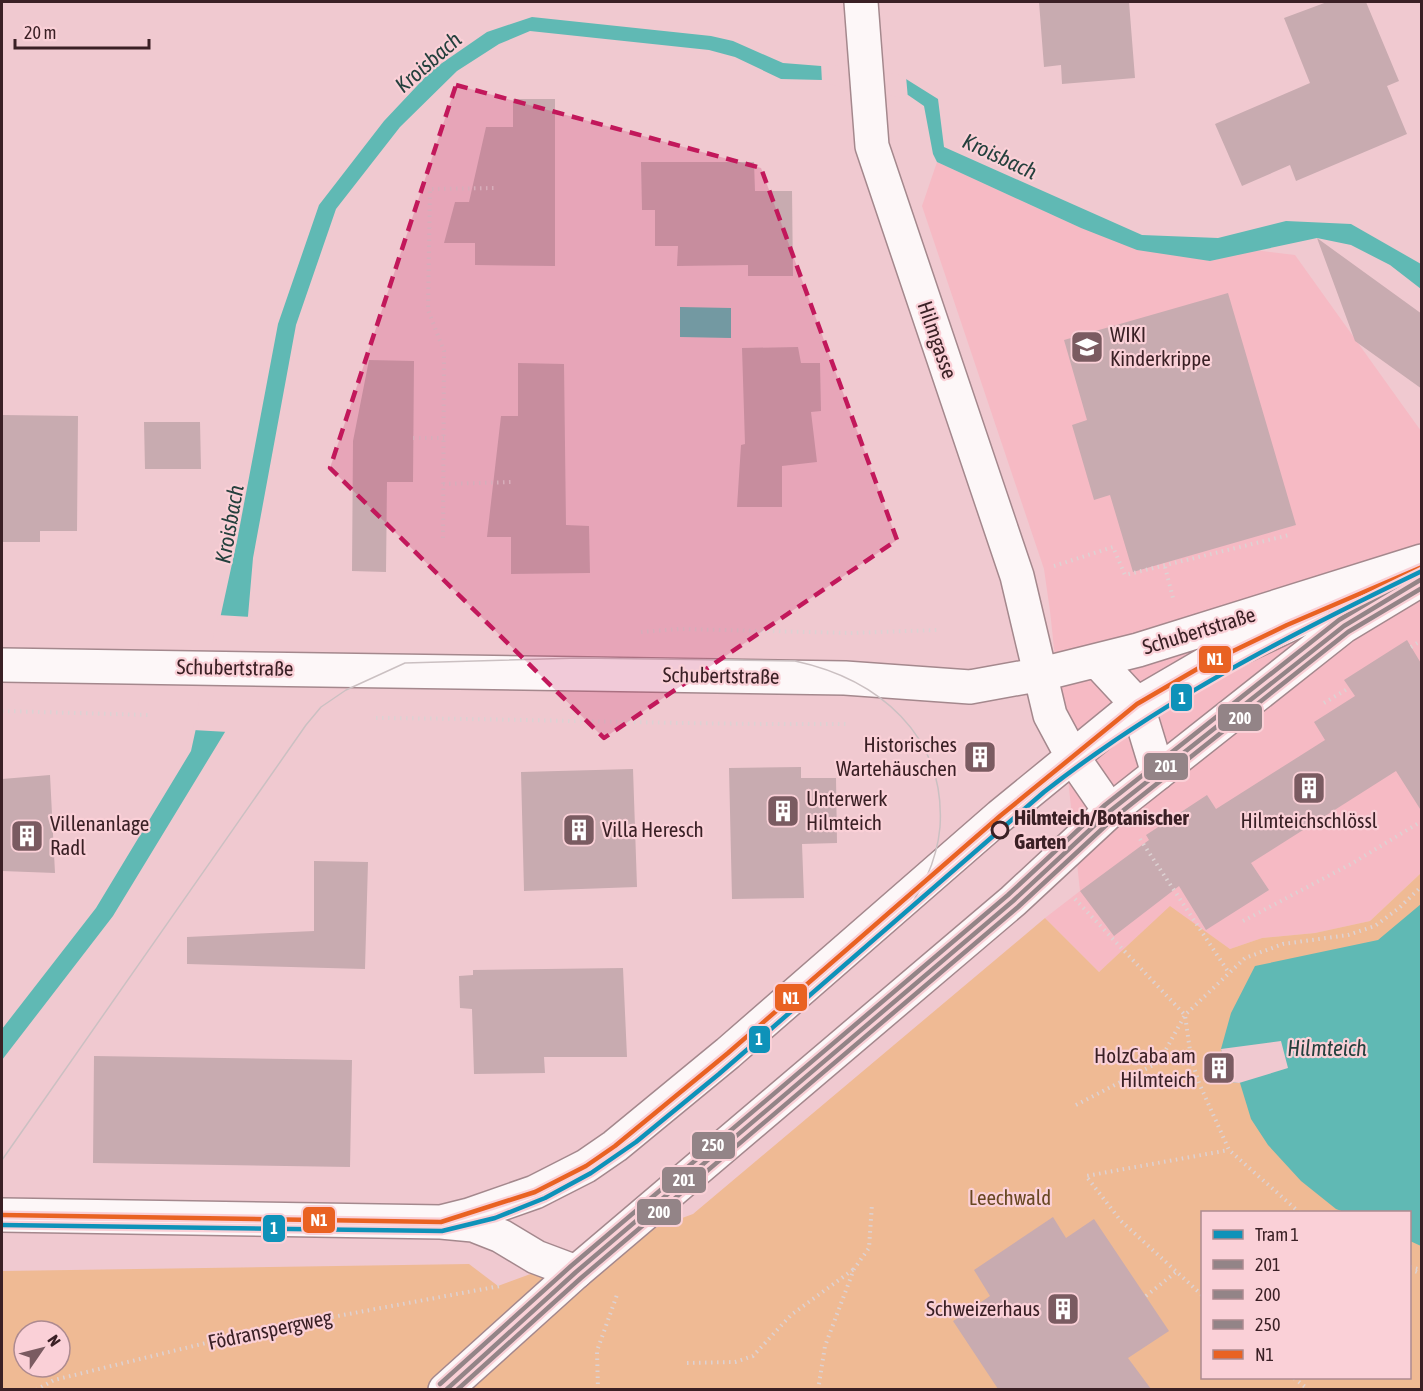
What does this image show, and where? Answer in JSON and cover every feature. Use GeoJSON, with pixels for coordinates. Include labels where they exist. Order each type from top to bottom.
{"type":"FeatureCollection","features":[{"type":"Feature","properties":{"kind":"street","name":"Hilmgasse"},"geometry":{"type":"LineString","coordinates":[[861,2],[872,146],[1017,576],[1050,715],[1072,756],[1122,821]]}},
{"type":"Feature","properties":{"kind":"street","name":"Schubertstraße"},"geometry":{"type":"LineString","coordinates":[[2,665],[845,678],[970,687],[1042,674],[1138,650],[1422,561]]}},
{"type":"Feature","properties":{"kind":"street"},"geometry":{"type":"LineString","coordinates":[[441,1222],[469,1215],[535,1192],[569,1175],[615,1146],[672,1101],[1072,756],[1137,704],[1204,665],[1287,625],[1422,567]]}},
{"type":"Feature","properties":{"kind":"street"},"geometry":{"type":"LineString","coordinates":[[445,1389],[576,1272],[1013,901],[1122,821],[1158,773],[1344,626],[1422,579]]}},
{"type":"Feature","properties":{"kind":"street"},"geometry":{"type":"LineString","coordinates":[[1097,661],[1137,704],[1158,773]]}},
{"type":"Feature","properties":{"kind":"street"},"geometry":{"type":"LineString","coordinates":[[2,1215],[441,1222],[473,1225],[501,1236],[536,1257],[576,1272]]}},
{"type":"Feature","properties":{"kind":"path"},"geometry":{"type":"LineString","coordinates":[[443,538],[444,351],[428,309],[430,189],[494,188]]}},
{"type":"Feature","properties":{"kind":"path"},"geometry":{"type":"LineString","coordinates":[[413,438],[444,438]]}},
{"type":"Feature","properties":{"kind":"path"},"geometry":{"type":"LineString","coordinates":[[443,484],[512,482]]}},
{"type":"Feature","properties":{"kind":"path"},"geometry":{"type":"LineString","coordinates":[[1017,576],[1113,547],[1125,575],[1288,535]]}},
{"type":"Feature","properties":{"kind":"path"},"geometry":{"type":"LineString","coordinates":[[1165,567],[1171,591]]}},
{"type":"Feature","properties":{"kind":"path"},"geometry":{"type":"LineString","coordinates":[[1411,647],[1422,640]]}},
{"type":"Feature","properties":{"kind":"path"},"geometry":{"type":"LineString","coordinates":[[1324,703],[1349,688]]}},
{"type":"Feature","properties":{"kind":"path"},"geometry":{"type":"LineString","coordinates":[[2,711],[149,715]]}},
{"type":"Feature","properties":{"kind":"path"},"geometry":{"type":"LineString","coordinates":[[376,718],[540,719],[660,725],[849,724]]}},
{"type":"Feature","properties":{"kind":"path"},"geometry":{"type":"LineString","coordinates":[[1122,821],[1229,973]]}},
{"type":"Feature","properties":{"kind":"path"},"geometry":{"type":"LineString","coordinates":[[1243,921],[1351,864],[1422,821]]}},
{"type":"Feature","properties":{"kind":"path"},"geometry":{"type":"LineString","coordinates":[[1076,1105],[1159,1062],[1185,1016],[1245,958],[1262,950],[1348,935],[1375,926],[1399,908],[1422,886]]}},
{"type":"Feature","properties":{"kind":"path"},"geometry":{"type":"LineString","coordinates":[[1071,894],[1185,1016],[1191,1058],[1199,1083],[1229,1150],[1298,1211]]}},
{"type":"Feature","properties":{"kind":"path"},"geometry":{"type":"LineString","coordinates":[[1201,1293],[1121,1221],[1086,1176],[1229,1150]]}},
{"type":"Feature","properties":{"kind":"path"},"geometry":{"type":"LineString","coordinates":[[818,1389],[825,1346],[854,1269],[869,1248],[872,1204]]}},
{"type":"Feature","properties":{"kind":"path"},"geometry":{"type":"LineString","coordinates":[[687,1363],[735,1362],[753,1356],[790,1315],[854,1269]]}},
{"type":"Feature","properties":{"kind":"path"},"geometry":{"type":"LineString","coordinates":[[1146,1296],[1176,1272]]}},
{"type":"Feature","properties":{"kind":"path","name":"Födranspergweg"},"geometry":{"type":"LineString","coordinates":[[36,1389],[54,1380],[252,1332],[507,1284]]}},
{"type":"Feature","properties":{"kind":"path"},"geometry":{"type":"LineString","coordinates":[[598,1389],[597,1351],[620,1285]]}},
{"type":"Feature","properties":{"kind":"path"},"geometry":{"type":"LineString","coordinates":[[1296,1379],[1309,1389]]}},
{"type":"Feature","properties":{"kind":"highlighted area"},"geometry":{"type":"Polygon","coordinates":[[[456,85],[761,168],[897,540],[604,738],[330,468],[456,85]]]}},
{"type":"Feature","properties":{"kind":"shaded area"},"geometry":{"type":"Polygon","coordinates":[[[937,162],[1081,228],[1210,261],[1255,250],[1295,255],[1421,431],[1421,873],[1370,921],[1315,933],[1262,938],[1230,949],[1170,907],[1099,972],[1045,918],[1080,891],[1044,569],[922,206],[937,162]]]}},
{"type":"Feature","properties":{"kind":"green space","name":"Leechwald"},"geometry":{"type":"Polygon","coordinates":[[[1421,873],[1421,1389],[2,1389],[2,1271],[469,1264],[498,1286],[693,1214],[1045,918],[1099,972],[1170,906],[1230,949],[1262,938],[1315,933],[1370,921],[1421,873]]]}},
{"type":"Feature","properties":{"kind":"water","name":"Kroisbach"},"geometry":{"type":"Polygon","coordinates":[[[532,17],[711,36],[733,41],[783,63],[821,66],[906,79],[938,99],[944,147],[1142,235],[1218,238],[1286,221],[1351,224],[1421,264],[1421,289],[1390,265],[1351,245],[1317,238],[1210,261],[1137,250],[1081,228],[937,162],[933,154],[924,106],[908,95],[822,80],[781,79],[735,57],[709,50],[530,31],[499,44],[457,71],[400,127],[336,209],[296,325],[253,558],[248,616],[225,732],[113,916],[2,1060],[2,1029],[96,908],[191,751],[237,541],[278,324],[319,205],[384,121],[432,70],[487,32],[532,17]]]}},
{"type":"Feature","properties":{"kind":"water"},"geometry":{"type":"Polygon","coordinates":[[[680,307],[731,308],[731,338],[680,337],[680,307]]]}},
{"type":"Feature","properties":{"kind":"water","name":"Hilmteich"},"geometry":{"type":"Polygon","coordinates":[[[1421,904],[1421,1246],[1411,1241],[1411,1211],[1341,1211],[1301,1181],[1268,1145],[1251,1119],[1240,1083],[1230,1082],[1221,1049],[1231,1013],[1255,966],[1378,940],[1421,904]]]}},
{"type":"Feature","properties":{"kind":"pier"},"geometry":{"type":"Polygon","coordinates":[[[821,63],[906,76],[908,99],[822,83],[821,63]]]}},
{"type":"Feature","properties":{"kind":"pier"},"geometry":{"type":"Polygon","coordinates":[[[218,615],[251,617],[228,732],[193,730],[218,615]]]}},
{"type":"Feature","properties":{"kind":"pier"},"geometry":{"type":"Polygon","coordinates":[[[1281,1041],[1288,1068],[1239,1083],[1230,1082],[1221,1049],[1281,1041]]]}},
{"type":"Feature","properties":{"kind":"building"},"geometry":{"type":"Polygon","coordinates":[[[1039,2],[1129,2],[1135,78],[1062,84],[1061,65],[1044,67],[1039,2]]]}},
{"type":"Feature","properties":{"kind":"building"},"geometry":{"type":"Polygon","coordinates":[[[1327,2],[1366,2],[1399,81],[1387,86],[1407,134],[1296,181],[1290,165],[1242,186],[1215,124],[1310,83],[1284,18],[1327,2]]]}},
{"type":"Feature","properties":{"kind":"building"},"geometry":{"type":"Polygon","coordinates":[[[513,99],[555,99],[555,266],[475,265],[475,243],[444,243],[455,202],[469,202],[486,127],[513,127],[513,99]]]}},
{"type":"Feature","properties":{"kind":"building"},"geometry":{"type":"Polygon","coordinates":[[[641,162],[754,162],[755,191],[792,191],[793,276],[748,276],[748,265],[677,266],[678,246],[655,246],[655,210],[642,210],[641,162]]]}},
{"type":"Feature","properties":{"kind":"building"},"geometry":{"type":"Polygon","coordinates":[[[1317,238],[1422,314],[1422,389],[1355,341],[1317,238]]]}},
{"type":"Feature","properties":{"kind":"building"},"geometry":{"type":"Polygon","coordinates":[[[1228,293],[1296,525],[1133,572],[1110,495],[1094,500],[1072,425],[1087,420],[1064,340],[1228,293]]]}},
{"type":"Feature","properties":{"kind":"building"},"geometry":{"type":"Polygon","coordinates":[[[798,347],[801,363],[820,363],[821,411],[811,412],[817,462],[782,466],[782,507],[737,507],[741,445],[745,444],[742,348],[798,347]]]}},
{"type":"Feature","properties":{"kind":"building"},"geometry":{"type":"Polygon","coordinates":[[[369,360],[414,361],[413,482],[387,482],[386,572],[352,571],[353,441],[369,360]]]}},
{"type":"Feature","properties":{"kind":"building"},"geometry":{"type":"Polygon","coordinates":[[[518,363],[564,364],[566,525],[589,526],[590,573],[511,574],[511,537],[487,537],[501,416],[518,416],[518,363]]]}},
{"type":"Feature","properties":{"kind":"building"},"geometry":{"type":"Polygon","coordinates":[[[2,415],[78,416],[77,531],[40,531],[40,542],[2,542],[2,415]]]}},
{"type":"Feature","properties":{"kind":"building"},"geometry":{"type":"Polygon","coordinates":[[[144,422],[200,422],[201,469],[145,469],[144,422]]]}},
{"type":"Feature","properties":{"kind":"building","name":"Hilmteichschlössl"},"geometry":{"type":"Polygon","coordinates":[[[1407,640],[1422,665],[1422,812],[1396,771],[1251,863],[1269,890],[1206,930],[1179,886],[1114,936],[1080,891],[1149,840],[1146,835],[1207,795],[1216,809],[1325,740],[1314,722],[1355,696],[1344,680],[1407,640]]]}},
{"type":"Feature","properties":{"kind":"building","name":"Unterwerk Hilmteich"},"geometry":{"type":"Polygon","coordinates":[[[801,767],[801,778],[836,778],[837,843],[802,844],[804,898],[732,899],[729,768],[801,767]]]}},
{"type":"Feature","properties":{"kind":"building","name":"Villa Heresch"},"geometry":{"type":"Polygon","coordinates":[[[633,769],[637,887],[524,891],[521,772],[633,769]]]}},
{"type":"Feature","properties":{"kind":"building","name":"Villenanlage Radl"},"geometry":{"type":"Polygon","coordinates":[[[50,775],[55,873],[2,871],[2,779],[50,775]]]}},
{"type":"Feature","properties":{"kind":"building"},"geometry":{"type":"Polygon","coordinates":[[[314,861],[368,862],[365,969],[187,964],[187,937],[314,931],[314,861]]]}},
{"type":"Feature","properties":{"kind":"building"},"geometry":{"type":"Polygon","coordinates":[[[623,968],[627,1057],[544,1057],[545,1073],[474,1074],[472,1009],[460,1008],[459,976],[473,975],[473,970],[623,968]]]}},
{"type":"Feature","properties":{"kind":"building"},"geometry":{"type":"Polygon","coordinates":[[[94,1056],[352,1060],[350,1167],[93,1163],[94,1056]]]}},
{"type":"Feature","properties":{"kind":"building","name":"Schweizerhaus"},"geometry":{"type":"Polygon","coordinates":[[[1053,1217],[1066,1238],[1094,1219],[1169,1331],[1128,1358],[1151,1389],[998,1389],[953,1321],[990,1296],[974,1270],[1053,1217]]]}},
{"type":"Feature","properties":{"kind":"tram line","name":"1"},"geometry":{"type":"LineString","coordinates":[[2,1225],[442,1231],[495,1218],[545,1198],[591,1173],[636,1142],[719,1074],[1044,792],[1088,759],[1133,728],[1227,671],[1422,571]]}},
{"type":"Feature","properties":{"kind":"tram line"},"geometry":{"type":"LineString","coordinates":[[2,1160],[306,725],[321,707],[346,690],[405,663],[579,658],[795,661],[854,682],[879,697],[901,716],[919,739],[932,765],[939,794],[940,827],[935,853],[920,889],[897,921]]}},
{"type":"Feature","properties":{"kind":"transit line","name":"N1"},"geometry":{"type":"LineString","coordinates":[[2,1215],[441,1222],[535,1192],[586,1166],[615,1146],[728,1053],[1000,816],[1137,704],[1204,665],[1287,625],[1422,567]]}},
{"type":"Feature","properties":{"kind":"transit line","name":"250"},"geometry":{"type":"LineString","coordinates":[[440,1384],[571,1266],[1008,895],[1105,805],[1339,620],[1418,573]]}},
{"type":"Feature","properties":{"kind":"transit line","name":"201"},"geometry":{"type":"LineString","coordinates":[[446,1390],[576,1272],[1013,901],[1110,811],[1344,626],[1422,579]]}},
{"type":"Feature","properties":{"kind":"transit line","name":"200"},"geometry":{"type":"LineString","coordinates":[[457,1390],[581,1278],[1018,907],[1115,817],[1348,632],[1422,588]]}},
{"type":"Feature","properties":{"kind":"place","name":"WIKI Kinderkrippe"},"geometry":{"type":"Point","coordinates":[1087,347]}},
{"type":"Feature","properties":{"kind":"place","name":"Historisches Wartehäuschen"},"geometry":{"type":"Point","coordinates":[980,757]}},
{"type":"Feature","properties":{"kind":"place","name":"Hilmteichschlössl"},"geometry":{"type":"Point","coordinates":[1309,788]}},
{"type":"Feature","properties":{"kind":"place","name":"Unterwerk Hilmteich"},"geometry":{"type":"Point","coordinates":[783,811]}},
{"type":"Feature","properties":{"kind":"place","name":"Villa Heresch"},"geometry":{"type":"Point","coordinates":[579,830]}},
{"type":"Feature","properties":{"kind":"place","name":"Hilmteich/Botanischer Garten"},"geometry":{"type":"Point","coordinates":[1000,830]}},
{"type":"Feature","properties":{"kind":"place","name":"Villenanlage Radl"},"geometry":{"type":"Point","coordinates":[27,836]}},
{"type":"Feature","properties":{"kind":"place","name":"HolzCaba am Hilmteich"},"geometry":{"type":"Point","coordinates":[1219,1068]}},
{"type":"Feature","properties":{"kind":"place","name":"Schweizerhaus"},"geometry":{"type":"Point","coordinates":[1063,1309]}}]}
